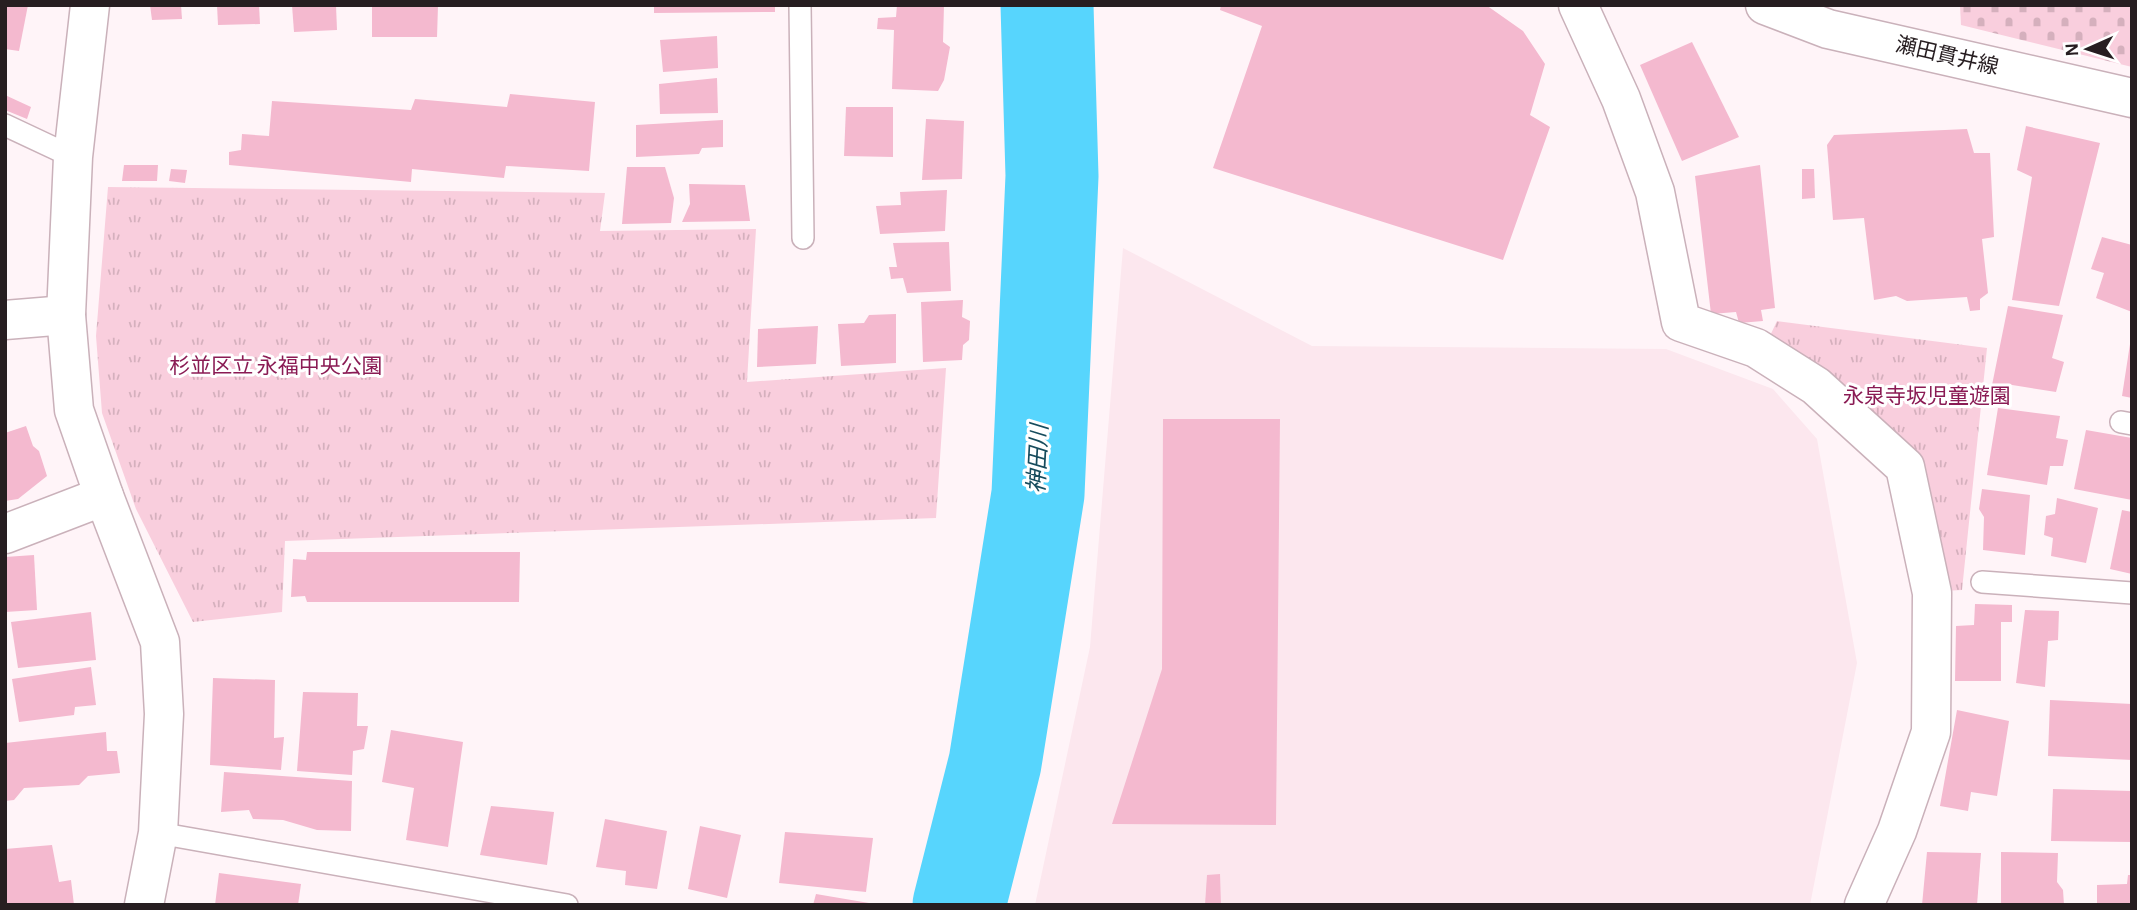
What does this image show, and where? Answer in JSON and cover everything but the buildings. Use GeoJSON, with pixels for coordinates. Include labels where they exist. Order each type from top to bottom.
{"type":"FeatureCollection","features":[{"type":"Feature","properties":{"kind":"street"},"geometry":{"type":"LineString","coordinates":[[90,5],[73,157],[66,315],[74,410],[160,642],[164,714],[158,833],[144,905]]}},
{"type":"Feature","properties":{"kind":"street"},"geometry":{"type":"LineString","coordinates":[[1578,5],[1621,99],[1655,192],[1681,322],[1756,348],[1816,386],[1905,467],[1932,593],[1931,732],[1897,831],[1864,905]]}},
{"type":"Feature","properties":{"kind":"street","name":"瀬田貫井線"},"geometry":{"type":"LineString","coordinates":[[1765,5],[1828,29],[2132,98]]}},
{"type":"Feature","properties":{"kind":"street"},"geometry":{"type":"LineString","coordinates":[[5,320],[66,315]]}},
{"type":"Feature","properties":{"kind":"street"},"geometry":{"type":"LineString","coordinates":[[5,534],[104,496]]}},
{"type":"Feature","properties":{"kind":"lane"},"geometry":{"type":"LineString","coordinates":[[800,5],[803,238]]}},
{"type":"Feature","properties":{"kind":"lane"},"geometry":{"type":"LineString","coordinates":[[5,125],[73,157]]}},
{"type":"Feature","properties":{"kind":"lane"},"geometry":{"type":"LineString","coordinates":[[1982,582],[2132,593]]}},
{"type":"Feature","properties":{"kind":"lane"},"geometry":{"type":"LineString","coordinates":[[158,833],[567,905]]}},
{"type":"Feature","properties":{"kind":"shaded area"},"geometry":{"type":"Polygon","coordinates":[[[1123,248],[1312,346],[1666,349],[1773,389],[1817,439],[1857,663],[1810,905],[1035,905],[1090,647],[1123,248]]]}},
{"type":"Feature","properties":{"kind":"green space"},"geometry":{"type":"Polygon","coordinates":[[[1960,5],[2132,5],[2132,67],[1961,25],[1960,5]]]}},
{"type":"Feature","properties":{"kind":"green space","name":"杉並区立 永福中央公園"},"geometry":{"type":"Polygon","coordinates":[[[108,187],[605,193],[600,231],[756,229],[747,382],[946,368],[936,518],[285,541],[282,612],[193,622],[136,509],[102,413],[96,336],[108,187]]]}},
{"type":"Feature","properties":{"kind":"green space","name":"永泉寺坂児童遊園"},"geometry":{"type":"Polygon","coordinates":[[[1777,321],[1987,348],[1962,590],[1943,591],[1915,462],[1768,340],[1777,321]]]}},
{"type":"Feature","properties":{"kind":"waterway","name":"神田川"},"geometry":{"type":"LineString","coordinates":[[959,905],[995,763],[1038,494],[1052,176],[1047,5]]}}]}
